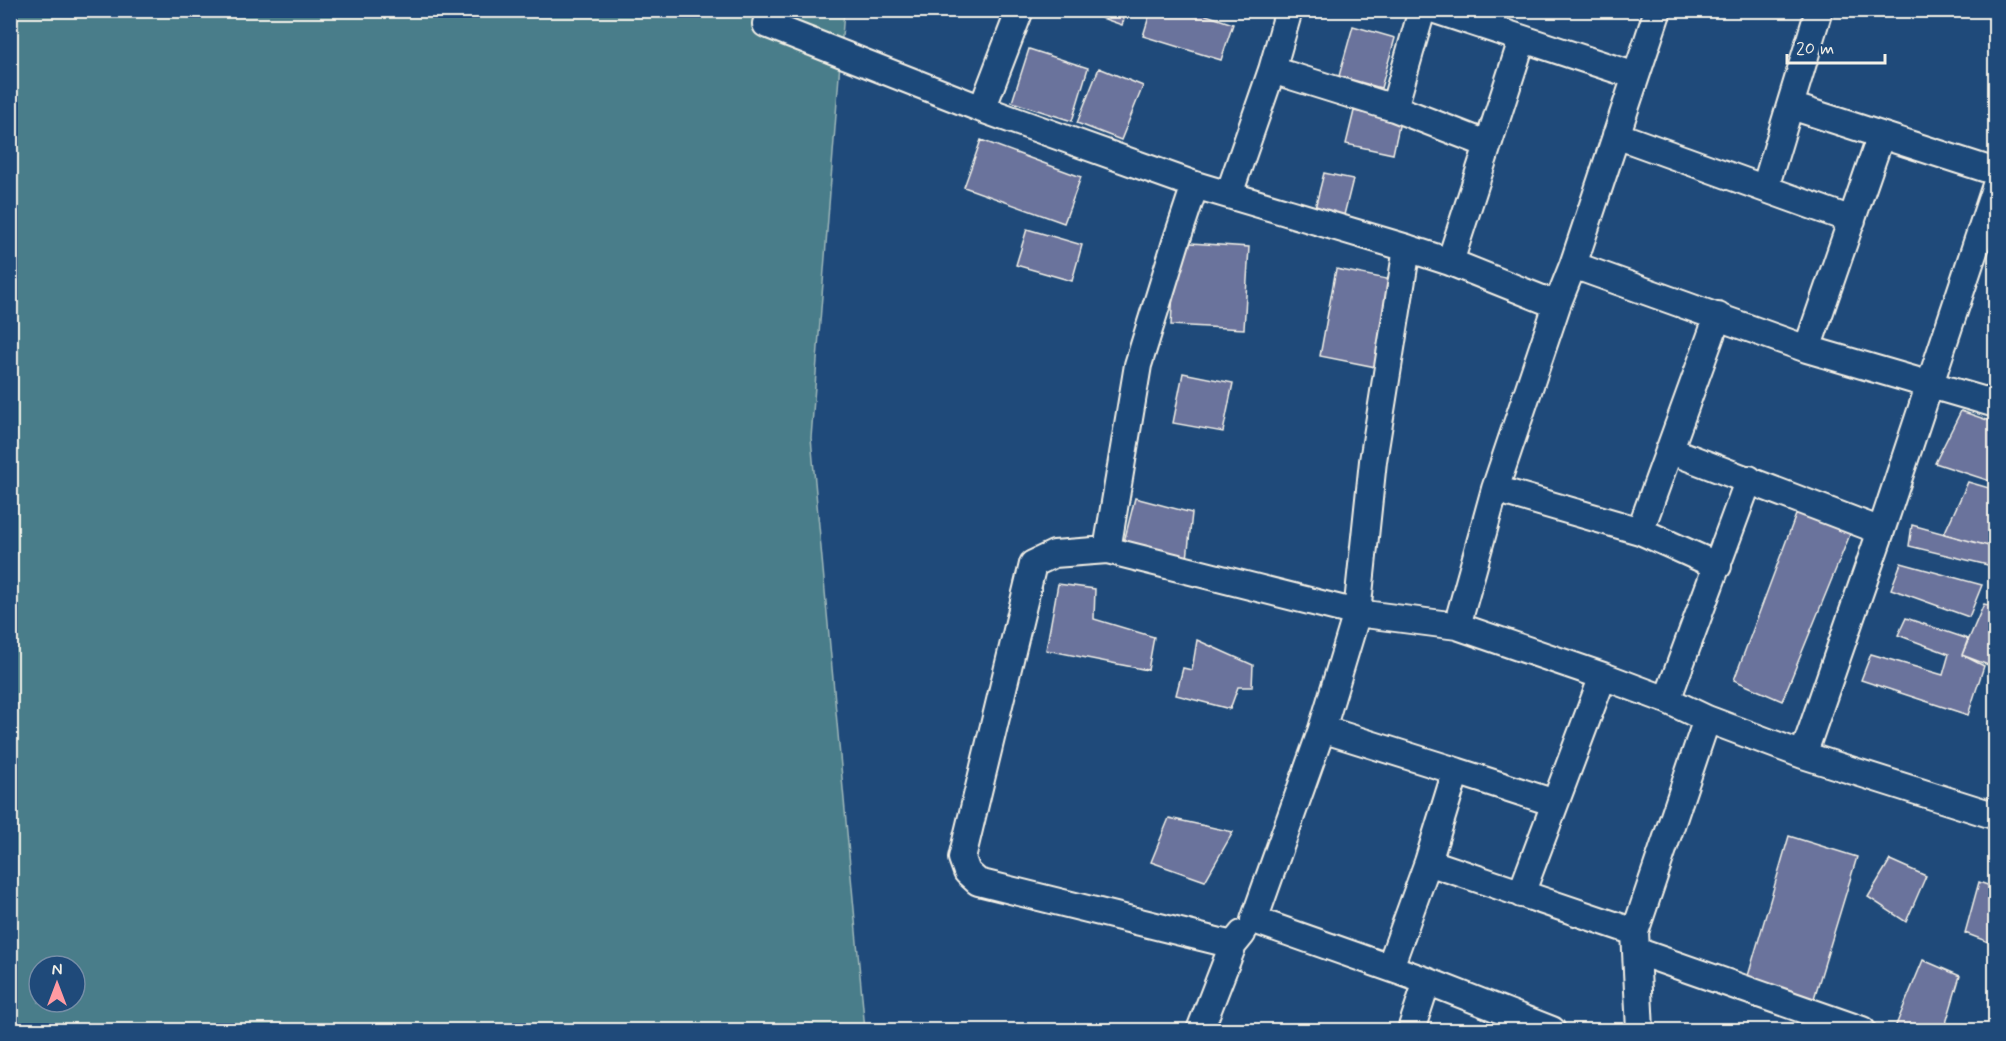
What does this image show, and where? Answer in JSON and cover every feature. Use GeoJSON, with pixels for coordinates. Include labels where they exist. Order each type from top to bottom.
{"type":"FeatureCollection","features":[{"type":"Feature","properties":{"kind":"street"},"geometry":{"type":"LineString","coordinates":[[982,109],[1020,10]]}},
{"type":"Feature","properties":{"kind":"street"},"geometry":{"type":"LineString","coordinates":[[1229,194],[1272,70],[1289,10]]}},
{"type":"Feature","properties":{"kind":"street"},"geometry":{"type":"LineString","coordinates":[[1394,108],[1422,10]]}},
{"type":"Feature","properties":{"kind":"street"},"geometry":{"type":"LineString","coordinates":[[1435,10],[1636,76]]}},
{"type":"Feature","properties":{"kind":"street"},"geometry":{"type":"LineString","coordinates":[[1457,626],[1495,489],[1658,10]]}},
{"type":"Feature","properties":{"kind":"street"},"geometry":{"type":"LineString","coordinates":[[1765,188],[1819,10]]}},
{"type":"Feature","properties":{"kind":"street"},"geometry":{"type":"LineString","coordinates":[[766,24],[982,109],[1195,185],[1450,262],[1557,305]]}},
{"type":"Feature","properties":{"kind":"street"},"geometry":{"type":"LineString","coordinates":[[1450,262],[1522,40]]}},
{"type":"Feature","properties":{"kind":"street"},"geometry":{"type":"LineString","coordinates":[[1272,70],[1394,108],[1487,144]]}},
{"type":"Feature","properties":{"kind":"street"},"geometry":{"type":"LineString","coordinates":[[1791,106],[1995,172]]}},
{"type":"Feature","properties":{"kind":"street"},"geometry":{"type":"LineString","coordinates":[[1616,135],[1852,220]]}},
{"type":"Feature","properties":{"kind":"street"},"geometry":{"type":"LineString","coordinates":[[1808,349],[1881,135]]}},
{"type":"Feature","properties":{"kind":"street"},"geometry":{"type":"LineString","coordinates":[[1107,550],[1138,365],[1195,185]]}},
{"type":"Feature","properties":{"kind":"street"},"geometry":{"type":"LineString","coordinates":[[1803,755],[1881,531],[1995,185]]}},
{"type":"Feature","properties":{"kind":"street"},"geometry":{"type":"LineString","coordinates":[[1200,1030],[1233,945],[1254,920],[1322,729],[1357,613],[1373,461],[1407,248]]}},
{"type":"Feature","properties":{"kind":"street"},"geometry":{"type":"LineString","coordinates":[[1573,265],[1808,349],[1995,404]]}},
{"type":"Feature","properties":{"kind":"street"},"geometry":{"type":"LineString","coordinates":[[1640,531],[1718,316]]}},
{"type":"Feature","properties":{"kind":"street"},"geometry":{"type":"LineString","coordinates":[[1669,450],[1881,531]]}},
{"type":"Feature","properties":{"kind":"street"},"geometry":{"type":"LineString","coordinates":[[1667,700],[1749,479]]}},
{"type":"Feature","properties":{"kind":"street"},"geometry":{"type":"LineString","coordinates":[[1495,489],[1640,531],[1718,566]]}},
{"type":"Feature","properties":{"kind":"street"},"geometry":{"type":"LineString","coordinates":[[1233,945],[978,882],[967,872],[962,858],[1033,564],[1054,554],[1107,550],[1357,613],[1457,626],[1603,676],[1803,755],[1995,816]]}},
{"type":"Feature","properties":{"kind":"street"},"geometry":{"type":"LineString","coordinates":[[1521,894],[1603,676]]}},
{"type":"Feature","properties":{"kind":"street"},"geometry":{"type":"LineString","coordinates":[[1640,1030],[1636,942],[1707,719]]}},
{"type":"Feature","properties":{"kind":"street"},"geometry":{"type":"LineString","coordinates":[[1322,729],[1555,803]]}},
{"type":"Feature","properties":{"kind":"street"},"geometry":{"type":"LineString","coordinates":[[1390,967],[1428,862],[1456,771]]}},
{"type":"Feature","properties":{"kind":"street"},"geometry":{"type":"LineString","coordinates":[[1428,862],[1521,894],[1636,942],[1862,1030]]}},
{"type":"Feature","properties":{"kind":"street"},"geometry":{"type":"LineString","coordinates":[[1254,920],[1390,967],[1552,1030]]}},
{"type":"Feature","properties":{"kind":"street"},"geometry":{"type":"LineString","coordinates":[[1411,1030],[1427,981]]}},
{"type":"Feature","properties":{"kind":"green space"},"geometry":{"type":"Polygon","coordinates":[[[10,11],[844,11],[811,438],[865,1030],[11,1030],[10,11]]]}},
{"type":"Feature","properties":{"kind":"building"},"geometry":{"type":"Polygon","coordinates":[[[1079,10],[1127,10],[1122,25],[1079,10]]]}},
{"type":"Feature","properties":{"kind":"building"},"geometry":{"type":"Polygon","coordinates":[[[1151,10],[1191,10],[1233,24],[1221,60],[1143,36],[1151,10]]]}},
{"type":"Feature","properties":{"kind":"building"},"geometry":{"type":"Polygon","coordinates":[[[1353,26],[1395,38],[1381,88],[1339,76],[1353,26]]]}},
{"type":"Feature","properties":{"kind":"building"},"geometry":{"type":"Polygon","coordinates":[[[1029,49],[1088,68],[1072,121],[1012,102],[1029,49]]]}},
{"type":"Feature","properties":{"kind":"building"},"geometry":{"type":"Polygon","coordinates":[[[1099,68],[1143,86],[1121,140],[1077,123],[1099,68]]]}},
{"type":"Feature","properties":{"kind":"building"},"geometry":{"type":"Polygon","coordinates":[[[1354,111],[1400,121],[1393,154],[1346,144],[1354,111]]]}},
{"type":"Feature","properties":{"kind":"building"},"geometry":{"type":"Polygon","coordinates":[[[981,140],[1081,177],[1064,223],[964,187],[981,140]]]}},
{"type":"Feature","properties":{"kind":"building"},"geometry":{"type":"Polygon","coordinates":[[[1324,173],[1353,179],[1344,215],[1315,208],[1324,173]]]}},
{"type":"Feature","properties":{"kind":"building"},"geometry":{"type":"Polygon","coordinates":[[[1027,229],[1082,245],[1072,281],[1016,265],[1027,229]]]}},
{"type":"Feature","properties":{"kind":"building"},"geometry":{"type":"Polygon","coordinates":[[[1176,242],[1249,247],[1244,329],[1171,325],[1176,242]]]}},
{"type":"Feature","properties":{"kind":"building"},"geometry":{"type":"Polygon","coordinates":[[[1336,269],[1392,280],[1376,367],[1320,356],[1336,269]]]}},
{"type":"Feature","properties":{"kind":"building"},"geometry":{"type":"Polygon","coordinates":[[[1183,373],[1233,383],[1223,432],[1173,423],[1183,373]]]}},
{"type":"Feature","properties":{"kind":"building"},"geometry":{"type":"Polygon","coordinates":[[[1961,411],[1996,423],[1996,483],[1935,463],[1961,411]]]}},
{"type":"Feature","properties":{"kind":"building"},"geometry":{"type":"Polygon","coordinates":[[[1968,482],[1996,490],[1996,548],[1944,534],[1968,482]]]}},
{"type":"Feature","properties":{"kind":"building"},"geometry":{"type":"Polygon","coordinates":[[[1135,498],[1192,513],[1187,559],[1123,546],[1135,498]]]}},
{"type":"Feature","properties":{"kind":"building"},"geometry":{"type":"Polygon","coordinates":[[[1797,512],[1851,532],[1782,701],[1734,680],[1797,512]]]}},
{"type":"Feature","properties":{"kind":"building"},"geometry":{"type":"Polygon","coordinates":[[[1912,525],[1996,548],[1996,567],[1909,546],[1912,525]]]}},
{"type":"Feature","properties":{"kind":"building"},"geometry":{"type":"Polygon","coordinates":[[[1901,563],[1982,585],[1969,617],[1891,589],[1901,563]]]}},
{"type":"Feature","properties":{"kind":"building"},"geometry":{"type":"Polygon","coordinates":[[[1058,584],[1095,589],[1094,619],[1154,637],[1148,670],[1046,650],[1058,584]]]}},
{"type":"Feature","properties":{"kind":"building"},"geometry":{"type":"Polygon","coordinates":[[[1984,604],[1996,607],[1996,668],[1962,655],[1984,604]]]}},
{"type":"Feature","properties":{"kind":"building"},"geometry":{"type":"Polygon","coordinates":[[[1906,618],[1968,639],[1962,655],[1984,666],[1968,715],[1861,680],[1871,654],[1943,675],[1949,654],[1898,635],[1906,618]]]}},
{"type":"Feature","properties":{"kind":"building"},"geometry":{"type":"Polygon","coordinates":[[[1197,640],[1253,665],[1252,687],[1238,687],[1230,709],[1176,695],[1183,668],[1192,670],[1197,640]]]}},
{"type":"Feature","properties":{"kind":"building"},"geometry":{"type":"Polygon","coordinates":[[[1169,818],[1233,832],[1205,881],[1151,862],[1169,818]]]}},
{"type":"Feature","properties":{"kind":"building"},"geometry":{"type":"Polygon","coordinates":[[[1789,836],[1857,857],[1812,1005],[1748,976],[1789,836]]]}},
{"type":"Feature","properties":{"kind":"building"},"geometry":{"type":"Polygon","coordinates":[[[1890,860],[1926,876],[1906,922],[1868,897],[1890,860]]]}},
{"type":"Feature","properties":{"kind":"building"},"geometry":{"type":"Polygon","coordinates":[[[1979,882],[1996,888],[1996,945],[1965,933],[1979,882]]]}},
{"type":"Feature","properties":{"kind":"building"},"geometry":{"type":"Polygon","coordinates":[[[1923,960],[1960,976],[1944,1030],[1894,1030],[1923,960]]]}}]}
